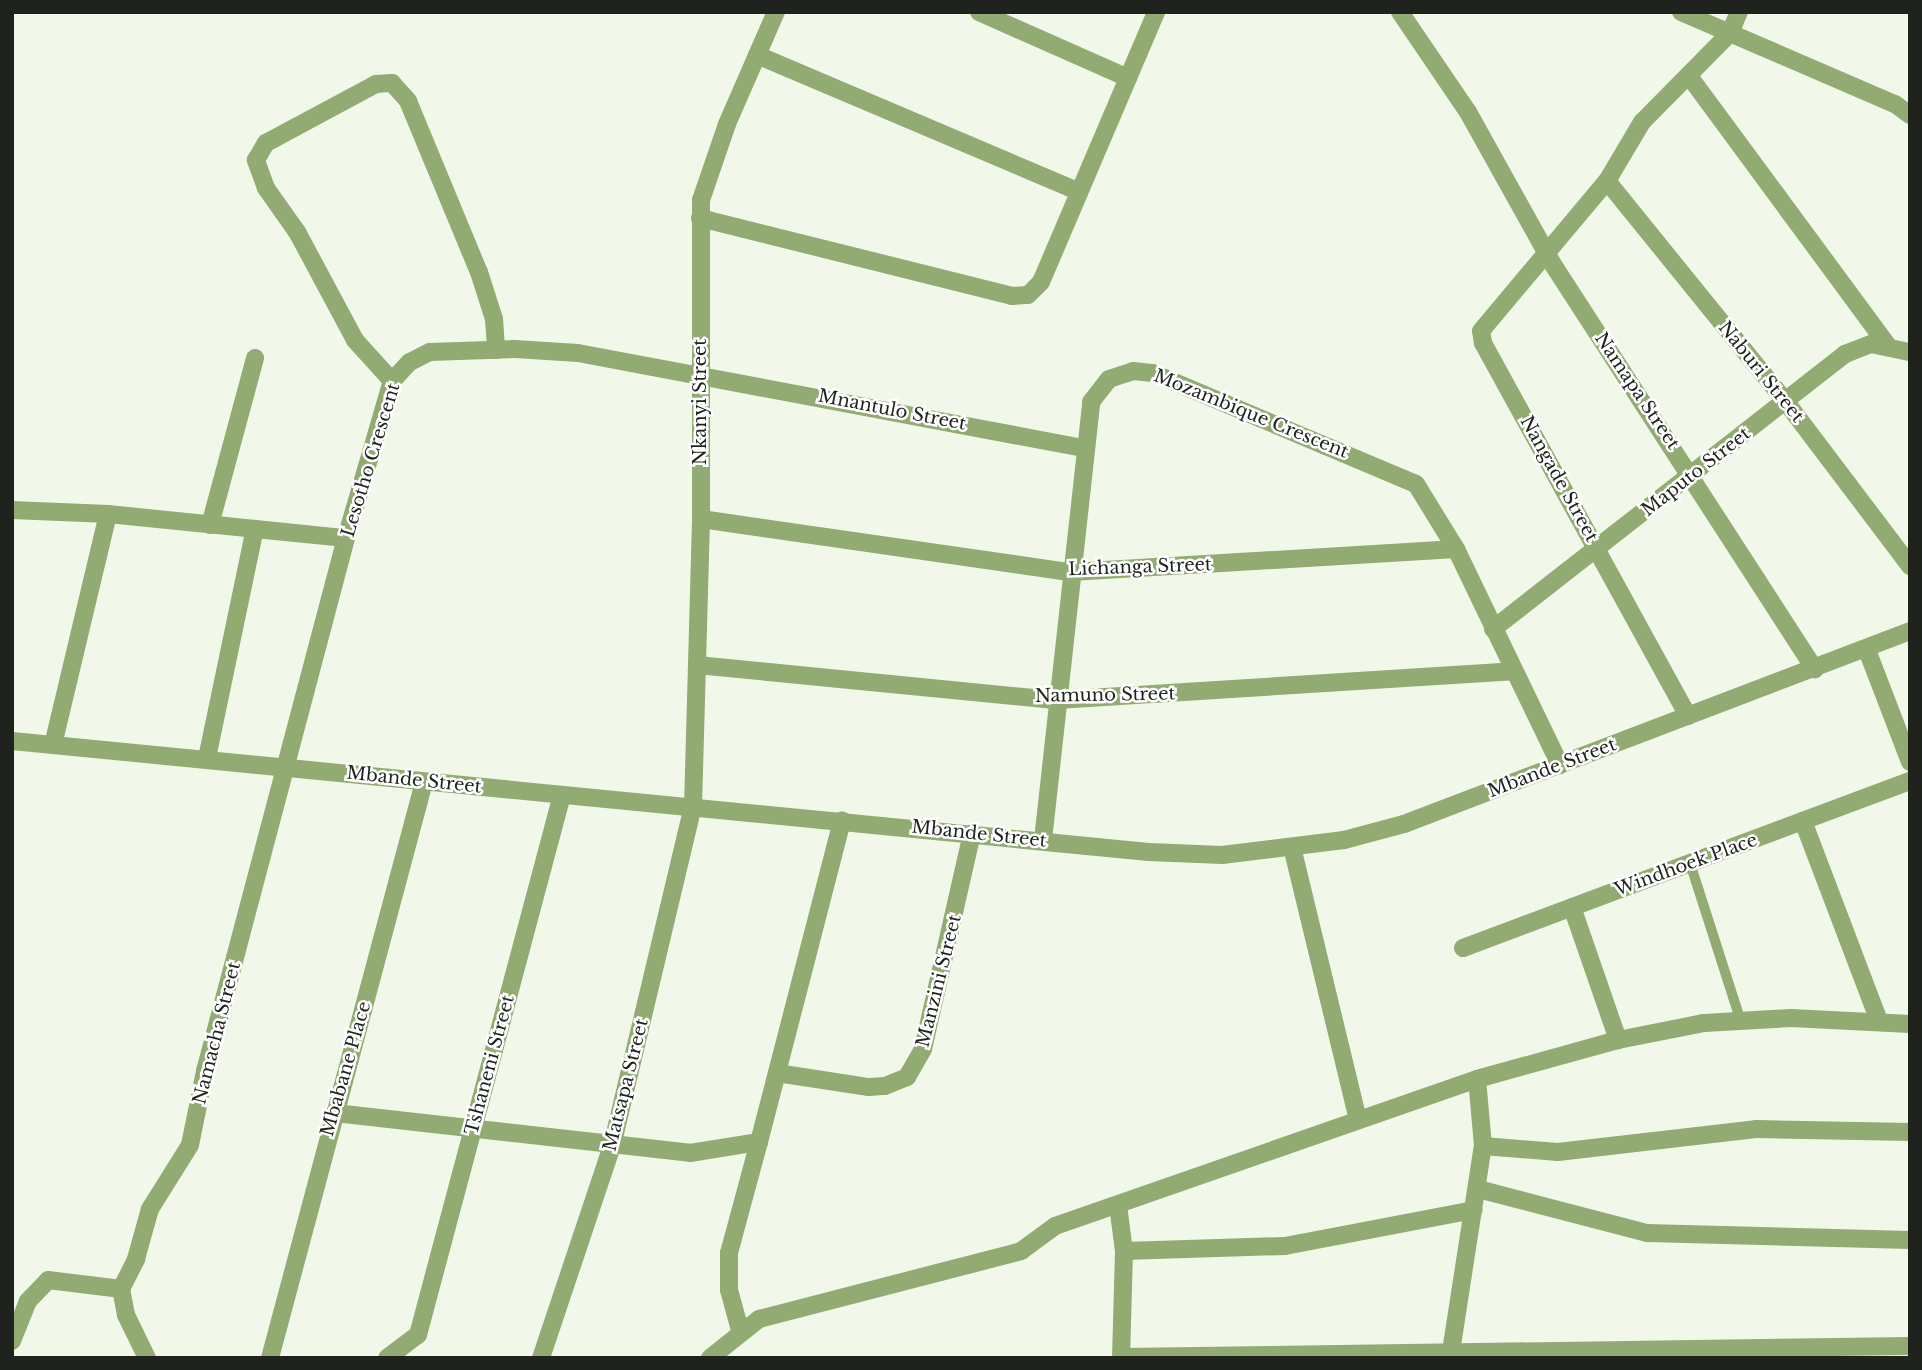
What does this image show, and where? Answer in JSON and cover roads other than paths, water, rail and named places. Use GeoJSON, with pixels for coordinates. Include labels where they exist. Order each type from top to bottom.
{"type":"FeatureCollection","features":[{"type":"Feature","properties":{"kind":"street","name":"Nkanyi Street"},"geometry":{"type":"LineString","coordinates":[[693,807],[701,519],[700,218],[705,183],[776,12]]}},
{"type":"Feature","properties":{"kind":"street"},"geometry":{"type":"LineString","coordinates":[[979,12],[1128,78]]}},
{"type":"Feature","properties":{"kind":"street"},"geometry":{"type":"LineString","coordinates":[[700,218],[1013,296],[1028,295],[1041,282],[1156,12]]}},
{"type":"Feature","properties":{"kind":"street","name":"Namapa Street"},"geometry":{"type":"LineString","coordinates":[[1400,12],[1468,113],[1548,256],[1693,474],[1815,669]]}},
{"type":"Feature","properties":{"kind":"street"},"geometry":{"type":"LineString","coordinates":[[1681,12],[1895,104],[1910,115]]}},
{"type":"Feature","properties":{"kind":"street"},"geometry":{"type":"LineString","coordinates":[[1730,33],[1739,12]]}},
{"type":"Feature","properties":{"kind":"street","name":"Nangade Street"},"geometry":{"type":"LineString","coordinates":[[1688,716],[1482,336],[1486,321],[1548,256],[1607,181],[1642,122],[1730,33]]}},
{"type":"Feature","properties":{"kind":"street"},"geometry":{"type":"LineString","coordinates":[[757,55],[1079,192]]}},
{"type":"Feature","properties":{"kind":"street"},"geometry":{"type":"LineString","coordinates":[[1689,76],[1886,345]]}},
{"type":"Feature","properties":{"kind":"street"},"geometry":{"type":"LineString","coordinates":[[392,381],[355,340],[297,232],[266,188],[256,160],[266,143],[376,84],[392,82],[408,101],[479,272],[494,319],[496,350]]}},
{"type":"Feature","properties":{"kind":"street","name":"Naburi Street"},"geometry":{"type":"LineString","coordinates":[[1607,181],[1786,402],[1910,566]]}},
{"type":"Feature","properties":{"kind":"street","name":"Maputo Street"},"geometry":{"type":"LineString","coordinates":[[1493,629],[1853,350],[1886,345],[1910,352]]}},
{"type":"Feature","properties":{"kind":"street","name":"Lesotho Crescent"},"geometry":{"type":"LineString","coordinates":[[285,765],[346,538],[392,381],[410,362],[430,352],[496,350],[578,354],[700,375]]}},
{"type":"Feature","properties":{"kind":"street"},"geometry":{"type":"LineString","coordinates":[[211,525],[255,358]]}},
{"type":"Feature","properties":{"kind":"street","name":"Mozambique Crescent"},"geometry":{"type":"LineString","coordinates":[[1043,840],[1083,448],[1091,402],[1098,390],[1117,375],[1153,373],[1416,484],[1456,549],[1560,765]]}},
{"type":"Feature","properties":{"kind":"street","name":"Mnantulo Street"},"geometry":{"type":"LineString","coordinates":[[700,375],[1083,448]]}},
{"type":"Feature","properties":{"kind":"street"},"geometry":{"type":"LineString","coordinates":[[12,510],[108,514],[346,538]]}},
{"type":"Feature","properties":{"kind":"street"},"geometry":{"type":"LineString","coordinates":[[53,745],[108,514]]}},
{"type":"Feature","properties":{"kind":"street","name":"Lichanga Street"},"geometry":{"type":"LineString","coordinates":[[701,519],[1070,572],[1456,549]]}},
{"type":"Feature","properties":{"kind":"street"},"geometry":{"type":"LineString","coordinates":[[206,758],[255,529]]}},
{"type":"Feature","properties":{"kind":"street","name":"Mbande Street"},"geometry":{"type":"LineString","coordinates":[[12,741],[285,765],[424,782],[1186,854],[1292,847],[1383,830],[1867,650],[1910,631]]}},
{"type":"Feature","properties":{"kind":"street"},"geometry":{"type":"LineString","coordinates":[[1867,650],[1910,762]]}},
{"type":"Feature","properties":{"kind":"street","name":"Namuno Street"},"geometry":{"type":"LineString","coordinates":[[697,665],[1057,699],[1513,671]]}},
{"type":"Feature","properties":{"kind":"street","name":"Namacha Street"},"geometry":{"type":"LineString","coordinates":[[121,1289],[136,1259],[150,1209],[190,1145],[285,765]]}},
{"type":"Feature","properties":{"kind":"street","name":"Windhoek Place"},"geometry":{"type":"LineString","coordinates":[[1463,948],[1910,781]]}},
{"type":"Feature","properties":{"kind":"street","name":"Mbabane Place"},"geometry":{"type":"LineString","coordinates":[[270,1358],[424,782]]}},
{"type":"Feature","properties":{"kind":"street","name":"Tshaneni Street"},"geometry":{"type":"LineString","coordinates":[[387,1358],[418,1335],[562,795]]}},
{"type":"Feature","properties":{"kind":"street","name":"Matsapa Street"},"geometry":{"type":"LineString","coordinates":[[541,1358],[612,1146],[693,807]]}},
{"type":"Feature","properties":{"kind":"street"},"geometry":{"type":"LineString","coordinates":[[740,1329],[729,1290],[730,1253],[842,821]]}},
{"type":"Feature","properties":{"kind":"street"},"geometry":{"type":"LineString","coordinates":[[1803,821],[1879,1021]]}},
{"type":"Feature","properties":{"kind":"street","name":"Manzini Street"},"geometry":{"type":"LineString","coordinates":[[777,1073],[869,1087],[885,1086],[907,1077],[923,1049],[972,833]]}},
{"type":"Feature","properties":{"kind":"street"},"geometry":{"type":"LineString","coordinates":[[1292,847],[1358,1120]]}},
{"type":"Feature","properties":{"kind":"street"},"geometry":{"type":"LineString","coordinates":[[1572,907],[1618,1040]]}},
{"type":"Feature","properties":{"kind":"street"},"geometry":{"type":"LineString","coordinates":[[710,1358],[740,1329],[782,1311],[1021,1251],[1055,1226],[1477,1079],[1618,1040],[1740,1019],[1910,1024]]}},
{"type":"Feature","properties":{"kind":"street"},"geometry":{"type":"LineString","coordinates":[[1451,1354],[1483,1146],[1477,1079]]}},
{"type":"Feature","properties":{"kind":"street"},"geometry":{"type":"LineString","coordinates":[[335,1113],[472,1131],[690,1153],[759,1142]]}},
{"type":"Feature","properties":{"kind":"street"},"geometry":{"type":"LineString","coordinates":[[1483,1146],[1558,1152],[1756,1129],[1910,1132]]}},
{"type":"Feature","properties":{"kind":"street"},"geometry":{"type":"LineString","coordinates":[[1478,1189],[1647,1233],[1910,1240]]}},
{"type":"Feature","properties":{"kind":"street"},"geometry":{"type":"LineString","coordinates":[[1118,1205],[1124,1251],[1121,1357],[1910,1346]]}},
{"type":"Feature","properties":{"kind":"street"},"geometry":{"type":"LineString","coordinates":[[1124,1251],[1285,1245],[1474,1210]]}},
{"type":"Feature","properties":{"kind":"street"},"geometry":{"type":"LineString","coordinates":[[12,1341],[28,1301],[48,1280],[121,1289],[126,1315],[147,1358]]}},
{"type":"Feature","properties":{"kind":"lane"},"geometry":{"type":"LineString","coordinates":[[1689,863],[1740,1019]]}}]}
